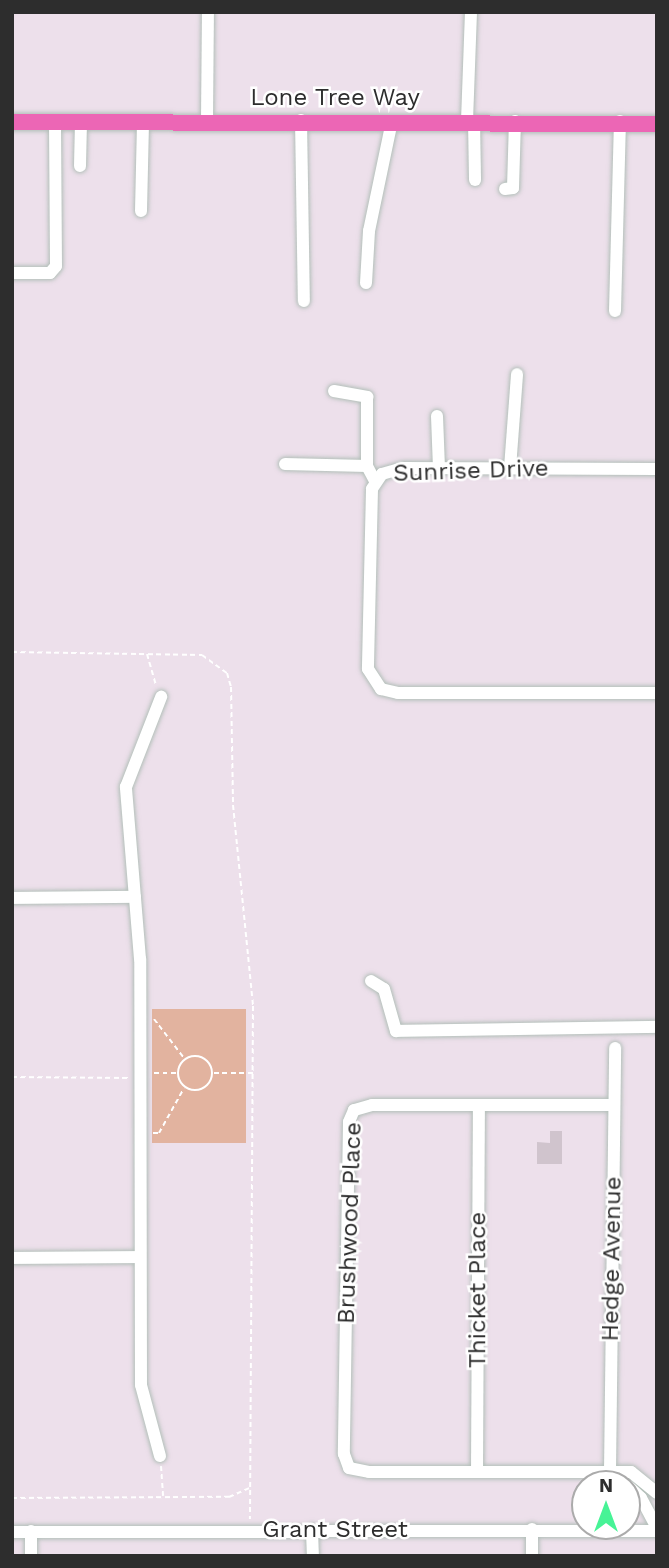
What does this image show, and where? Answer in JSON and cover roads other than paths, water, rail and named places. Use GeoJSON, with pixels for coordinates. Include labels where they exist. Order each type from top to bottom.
{"type":"FeatureCollection","features":[{"type":"Feature","properties":{"kind":"main road","name":"Lone Tree Way"},"geometry":{"type":"LineString","coordinates":[[12,122],[301,120],[621,121],[657,124]]}},
{"type":"Feature","properties":{"kind":"street"},"geometry":{"type":"LineString","coordinates":[[207,120],[208,12]]}},
{"type":"Feature","properties":{"kind":"street"},"geometry":{"type":"LineString","coordinates":[[471,12],[471,121],[475,180]]}},
{"type":"Feature","properties":{"kind":"street"},"geometry":{"type":"LineString","coordinates":[[301,120],[304,301]]}},
{"type":"Feature","properties":{"kind":"street"},"geometry":{"type":"LineString","coordinates":[[12,273],[50,273],[56,266],[55,121]]}},
{"type":"Feature","properties":{"kind":"street"},"geometry":{"type":"LineString","coordinates":[[80,121],[80,166]]}},
{"type":"Feature","properties":{"kind":"street"},"geometry":{"type":"LineString","coordinates":[[141,211],[143,121]]}},
{"type":"Feature","properties":{"kind":"street"},"geometry":{"type":"LineString","coordinates":[[366,283],[369,231],[392,121]]}},
{"type":"Feature","properties":{"kind":"street"},"geometry":{"type":"LineString","coordinates":[[505,189],[513,188],[515,121]]}},
{"type":"Feature","properties":{"kind":"street"},"geometry":{"type":"LineString","coordinates":[[615,312],[621,121]]}},
{"type":"Feature","properties":{"kind":"street"},"geometry":{"type":"LineString","coordinates":[[510,468],[517,374]]}},
{"type":"Feature","properties":{"kind":"street"},"geometry":{"type":"LineString","coordinates":[[334,391],[367,397],[367,466],[375,481]]}},
{"type":"Feature","properties":{"kind":"street"},"geometry":{"type":"LineString","coordinates":[[437,416],[439,468]]}},
{"type":"Feature","properties":{"kind":"street"},"geometry":{"type":"LineString","coordinates":[[285,464],[367,466]]}},
{"type":"Feature","properties":{"kind":"street","name":"Sunrise Drive"},"geometry":{"type":"LineString","coordinates":[[657,469],[403,468],[375,481],[368,669],[381,689],[657,693]]}},
{"type":"Feature","properties":{"kind":"street"},"geometry":{"type":"LineString","coordinates":[[160,1457],[141,1385],[140,959],[127,775],[161,697]]}},
{"type":"Feature","properties":{"kind":"street"},"geometry":{"type":"LineString","coordinates":[[12,898],[135,897]]}},
{"type":"Feature","properties":{"kind":"street"},"geometry":{"type":"LineString","coordinates":[[371,981],[384,989],[396,1031],[657,1027]]}},
{"type":"Feature","properties":{"kind":"street","name":"Hedge Avenue"},"geometry":{"type":"LineString","coordinates":[[615,1048],[620,1470]]}},
{"type":"Feature","properties":{"kind":"street","name":"Brushwood Place"},"geometry":{"type":"LineString","coordinates":[[477,1472],[349,1468],[344,1454],[349,1122],[354,1110],[372,1105],[479,1108],[614,1105]]}},
{"type":"Feature","properties":{"kind":"street","name":"Thicket Place"},"geometry":{"type":"LineString","coordinates":[[477,1472],[479,1108]]}},
{"type":"Feature","properties":{"kind":"street"},"geometry":{"type":"LineString","coordinates":[[12,1258],[140,1257]]}},
{"type":"Feature","properties":{"kind":"street"},"geometry":{"type":"LineString","coordinates":[[477,1472],[571,1476]]}},
{"type":"Feature","properties":{"kind":"street"},"geometry":{"type":"LineString","coordinates":[[641,1480],[657,1493]]}},
{"type":"Feature","properties":{"kind":"street"},"geometry":{"type":"LineString","coordinates":[[641,1498],[656,1530]]}},
{"type":"Feature","properties":{"kind":"street"},"geometry":{"type":"LineString","coordinates":[[531,1529],[532,1556]]}},
{"type":"Feature","properties":{"kind":"street"},"geometry":{"type":"LineString","coordinates":[[312,1530],[313,1556]]}},
{"type":"Feature","properties":{"kind":"street","name":"Grant Street"},"geometry":{"type":"LineString","coordinates":[[12,1532],[656,1530]]}},
{"type":"Feature","properties":{"kind":"street"},"geometry":{"type":"LineString","coordinates":[[31,1531],[31,1556]]}}]}
